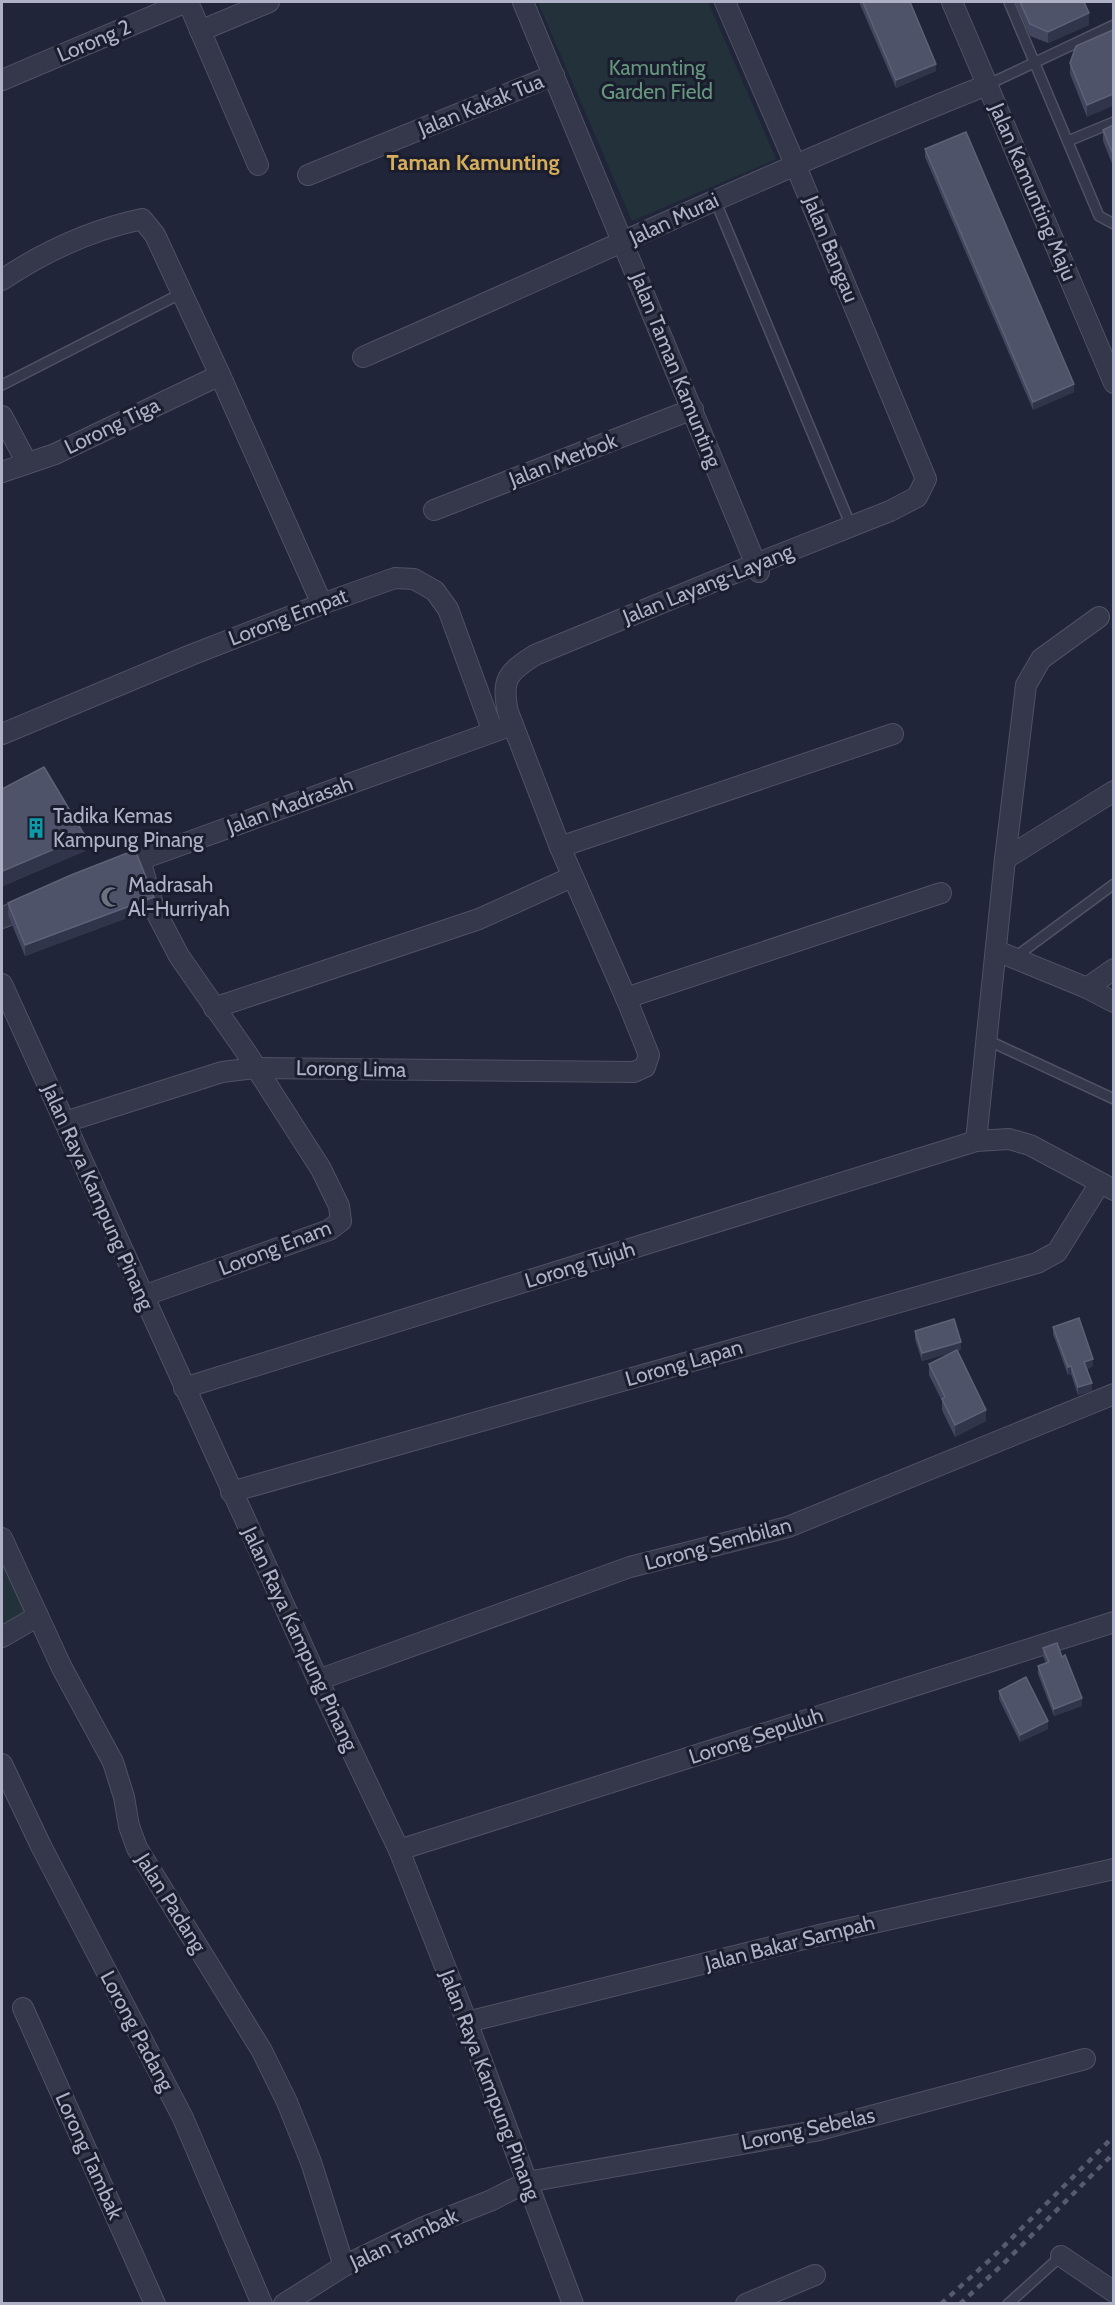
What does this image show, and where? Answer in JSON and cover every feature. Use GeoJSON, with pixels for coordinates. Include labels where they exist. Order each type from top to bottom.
{"type":"FeatureCollection","features":[{"type":"Feature","properties":{"kind":"street"},"geometry":{"type":"LineString","coordinates":[[187,2],[258,165]]}},
{"type":"Feature","properties":{"kind":"street","name":"Lorong 2"},"geometry":{"type":"LineString","coordinates":[[2,80],[187,2]]}},
{"type":"Feature","properties":{"kind":"street"},"geometry":{"type":"LineString","coordinates":[[200,31],[269,2]]}},
{"type":"Feature","properties":{"kind":"street","name":"Jalan Taman Kamunting"},"geometry":{"type":"LineString","coordinates":[[523,2],[758,568]]}},
{"type":"Feature","properties":{"kind":"street","name":"Jalan Bangau"},"geometry":{"type":"LineString","coordinates":[[725,2],[926,479],[917,497]]}},
{"type":"Feature","properties":{"kind":"street","name":"Jalan Kamunting Maju"},"geometry":{"type":"LineString","coordinates":[[952,2],[1113,383]]}},
{"type":"Feature","properties":{"kind":"street","name":"Jalan Kakak Tua"},"geometry":{"type":"LineString","coordinates":[[308,175],[554,75]]}},
{"type":"Feature","properties":{"kind":"street","name":"Jalan Murai"},"geometry":{"type":"LineString","coordinates":[[363,357],[795,164],[987,85]]}},
{"type":"Feature","properties":{"kind":"street"},"geometry":{"type":"LineString","coordinates":[[2,280],[70,241],[109,226],[142,219],[154,234],[182,293],[322,604]]}},
{"type":"Feature","properties":{"kind":"street","name":"Lorong Tiga"},"geometry":{"type":"LineString","coordinates":[[2,472],[55,454],[220,375]]}},
{"type":"Feature","properties":{"kind":"street","name":"Jalan Merbok"},"geometry":{"type":"LineString","coordinates":[[434,510],[693,410]]}},
{"type":"Feature","properties":{"kind":"street"},"geometry":{"type":"LineString","coordinates":[[2,416],[27,463]]}},
{"type":"Feature","properties":{"kind":"street","name":"Jalan Layang-Layang"},"geometry":{"type":"LineString","coordinates":[[513,725],[505,696],[506,681],[515,668],[535,655],[758,568],[917,497]]}},
{"type":"Feature","properties":{"kind":"street","name":"Lorong Empat"},"geometry":{"type":"LineString","coordinates":[[2,734],[191,655],[395,578],[414,579],[435,591],[448,609],[493,732]]}},
{"type":"Feature","properties":{"kind":"street"},"geometry":{"type":"LineString","coordinates":[[976,1141],[987,1040],[1006,954],[1005,860],[1026,685],[1041,659],[1099,617]]}},
{"type":"Feature","properties":{"kind":"street"},"geometry":{"type":"LineString","coordinates":[[513,725],[572,877],[626,998],[941,893]]}},
{"type":"Feature","properties":{"kind":"street","name":"Jalan Madrasah"},"geometry":{"type":"LineString","coordinates":[[113,870],[513,725]]}},
{"type":"Feature","properties":{"kind":"street"},"geometry":{"type":"LineString","coordinates":[[560,847],[893,735]]}},
{"type":"Feature","properties":{"kind":"street"},"geometry":{"type":"LineString","coordinates":[[1005,860],[1113,792]]}},
{"type":"Feature","properties":{"kind":"street"},"geometry":{"type":"LineString","coordinates":[[140,860],[154,908],[179,956],[256,1068]]}},
{"type":"Feature","properties":{"kind":"street"},"geometry":{"type":"LineString","coordinates":[[214,1008],[479,920],[572,877]]}},
{"type":"Feature","properties":{"kind":"street"},"geometry":{"type":"LineString","coordinates":[[2,918],[53,894]]}},
{"type":"Feature","properties":{"kind":"street"},"geometry":{"type":"LineString","coordinates":[[1006,954],[1087,988],[1113,1002]]}},
{"type":"Feature","properties":{"kind":"street"},"geometry":{"type":"LineString","coordinates":[[1087,988],[1113,969]]}},
{"type":"Feature","properties":{"kind":"street","name":"Jalan Raya Kampung Pinang"},"geometry":{"type":"LineString","coordinates":[[2,984],[231,1492],[399,1850],[467,2022],[573,2304]]}},
{"type":"Feature","properties":{"kind":"street","name":"Lorong Lima"},"geometry":{"type":"LineString","coordinates":[[65,1122],[222,1072],[256,1068],[634,1072],[645,1067],[649,1055],[626,998]]}},
{"type":"Feature","properties":{"kind":"street","name":"Lorong Enam"},"geometry":{"type":"LineString","coordinates":[[143,1296],[329,1230],[341,1221],[339,1206],[321,1169],[256,1068]]}},
{"type":"Feature","properties":{"kind":"street","name":"Lorong Tujuh"},"geometry":{"type":"LineString","coordinates":[[184,1388],[976,1141],[1009,1139],[1030,1145],[1107,1187]]}},
{"type":"Feature","properties":{"kind":"street","name":"Lorong Lapan"},"geometry":{"type":"LineString","coordinates":[[231,1492],[1037,1263],[1056,1252],[1107,1187]]}},
{"type":"Feature","properties":{"kind":"street","name":"Lorong Sembilan"},"geometry":{"type":"LineString","coordinates":[[318,1680],[630,1567],[788,1527],[1113,1394]]}},
{"type":"Feature","properties":{"kind":"street","name":"Jalan Padang"},"geometry":{"type":"LineString","coordinates":[[2,1538],[62,1668],[113,1762],[137,1848],[262,2051],[287,2102],[311,2162],[345,2266]]}},
{"type":"Feature","properties":{"kind":"street"},"geometry":{"type":"LineString","coordinates":[[2,1637],[38,1616]]}},
{"type":"Feature","properties":{"kind":"street","name":"Lorong Sepuluh"},"geometry":{"type":"LineString","coordinates":[[399,1850],[1113,1622]]}},
{"type":"Feature","properties":{"kind":"street","name":"Lorong Padang"},"geometry":{"type":"LineString","coordinates":[[2,1764],[46,1856],[183,2118],[261,2304]]}},
{"type":"Feature","properties":{"kind":"street","name":"Jalan Bakar Sampah"},"geometry":{"type":"LineString","coordinates":[[467,2022],[824,1934],[1113,1869]]}},
{"type":"Feature","properties":{"kind":"street","name":"Lorong Tambak"},"geometry":{"type":"LineString","coordinates":[[23,2008],[155,2304]]}},
{"type":"Feature","properties":{"kind":"street","name":"Lorong Sebelas"},"geometry":{"type":"LineString","coordinates":[[527,2182],[815,2131],[1085,2059]]}},
{"type":"Feature","properties":{"kind":"street","name":"Jalan Tambak"},"geometry":{"type":"LineString","coordinates":[[284,2304],[345,2266],[424,2227],[492,2200],[527,2182]]}},
{"type":"Feature","properties":{"kind":"street"},"geometry":{"type":"LineString","coordinates":[[1061,2256],[1113,2292]]}},
{"type":"Feature","properties":{"kind":"street"},"geometry":{"type":"LineString","coordinates":[[746,2304],[815,2275]]}},
{"type":"Feature","properties":{"kind":"lane"},"geometry":{"type":"LineString","coordinates":[[1009,2],[1099,216],[1113,224]]}},
{"type":"Feature","properties":{"kind":"lane"},"geometry":{"type":"LineString","coordinates":[[987,85],[1113,25]]}},
{"type":"Feature","properties":{"kind":"lane"},"geometry":{"type":"LineString","coordinates":[[1068,141],[1113,122]]}},
{"type":"Feature","properties":{"kind":"lane"},"geometry":{"type":"LineString","coordinates":[[715,200],[851,526]]}},
{"type":"Feature","properties":{"kind":"lane"},"geometry":{"type":"LineString","coordinates":[[2,385],[182,293]]}},
{"type":"Feature","properties":{"kind":"lane"},"geometry":{"type":"LineString","coordinates":[[1006,954],[1113,884]]}},
{"type":"Feature","properties":{"kind":"lane"},"geometry":{"type":"LineString","coordinates":[[987,1040],[1113,1099]]}},
{"type":"Feature","properties":{"kind":"lane"},"geometry":{"type":"LineString","coordinates":[[1008,2304],[1061,2256]]}},
{"type":"Feature","properties":{"kind":"green space","name":"Kamunting Garden Field"},"geometry":{"type":"Polygon","coordinates":[[[538,2],[708,2],[776,159],[632,221],[538,2]]]}},
{"type":"Feature","properties":{"kind":"green space"},"geometry":{"type":"Polygon","coordinates":[[[2,1538],[38,1616],[2,1637],[2,1538]]]}},
{"type":"Feature","properties":{"kind":"building"},"geometry":{"type":"Polygon","coordinates":[[[863,2],[910,2],[936,64],[896,80],[863,2]]]}},
{"type":"Feature","properties":{"kind":"building"},"geometry":{"type":"Polygon","coordinates":[[[1020,2],[1084,2],[1089,13],[1048,32],[1030,24],[1020,2]]]}},
{"type":"Feature","properties":{"kind":"building"},"geometry":{"type":"Polygon","coordinates":[[[1113,30],[1113,94],[1087,105],[1070,63],[1076,46],[1113,30]]]}},
{"type":"Feature","properties":{"kind":"building"},"geometry":{"type":"Polygon","coordinates":[[[1113,125],[1113,154],[1103,130],[1113,125]]]}},
{"type":"Feature","properties":{"kind":"building"},"geometry":{"type":"Polygon","coordinates":[[[966,132],[1074,384],[1033,402],[925,149],[966,132]]]}},
{"type":"Feature","properties":{"kind":"building","name":"Tadika Kemas Kampung Pinang"},"geometry":{"type":"Polygon","coordinates":[[[44,767],[85,836],[3,871],[2,789],[44,767]]]}},
{"type":"Feature","properties":{"kind":"building"},"geometry":{"type":"Polygon","coordinates":[[[135,850],[154,897],[25,945],[8,903],[135,850]]]}},
{"type":"Feature","properties":{"kind":"building"},"geometry":{"type":"Polygon","coordinates":[[[1079,1318],[1093,1359],[1084,1362],[1092,1383],[1078,1387],[1053,1327],[1079,1318]]]}},
{"type":"Feature","properties":{"kind":"building"},"geometry":{"type":"Polygon","coordinates":[[[954,1319],[961,1342],[922,1353],[915,1331],[954,1319]]]}},
{"type":"Feature","properties":{"kind":"building"},"geometry":{"type":"Polygon","coordinates":[[[957,1350],[986,1410],[955,1425],[929,1364],[957,1350]]]}},
{"type":"Feature","properties":{"kind":"building"},"geometry":{"type":"Polygon","coordinates":[[[1057,1643],[1062,1657],[1065,1655],[1082,1698],[1054,1709],[1038,1666],[1049,1662],[1043,1648],[1057,1643]]]}},
{"type":"Feature","properties":{"kind":"building"},"geometry":{"type":"Polygon","coordinates":[[[1026,1677],[1048,1721],[1020,1735],[999,1691],[1026,1677]]]}},
{"type":"Feature","properties":{"kind":"railway"},"geometry":{"type":"LineString","coordinates":[[941,2304],[993,2257],[1114,2136]]}},
{"type":"Feature","properties":{"kind":"railway"},"geometry":{"type":"LineString","coordinates":[[960,2304],[1114,2153]]}},
{"type":"Feature","properties":{"kind":"place","name":"Tadika Kemas Kampung Pinang"},"geometry":{"type":"Point","coordinates":[36,828]}},
{"type":"Feature","properties":{"kind":"place","name":"Madrasah Al-Hurriyah"},"geometry":{"type":"Point","coordinates":[111,897]}},
{"type":"Feature","properties":{"kind":"district","name":"Taman Kamunting"},"geometry":{"type":"Point","coordinates":[473,162]}}]}
